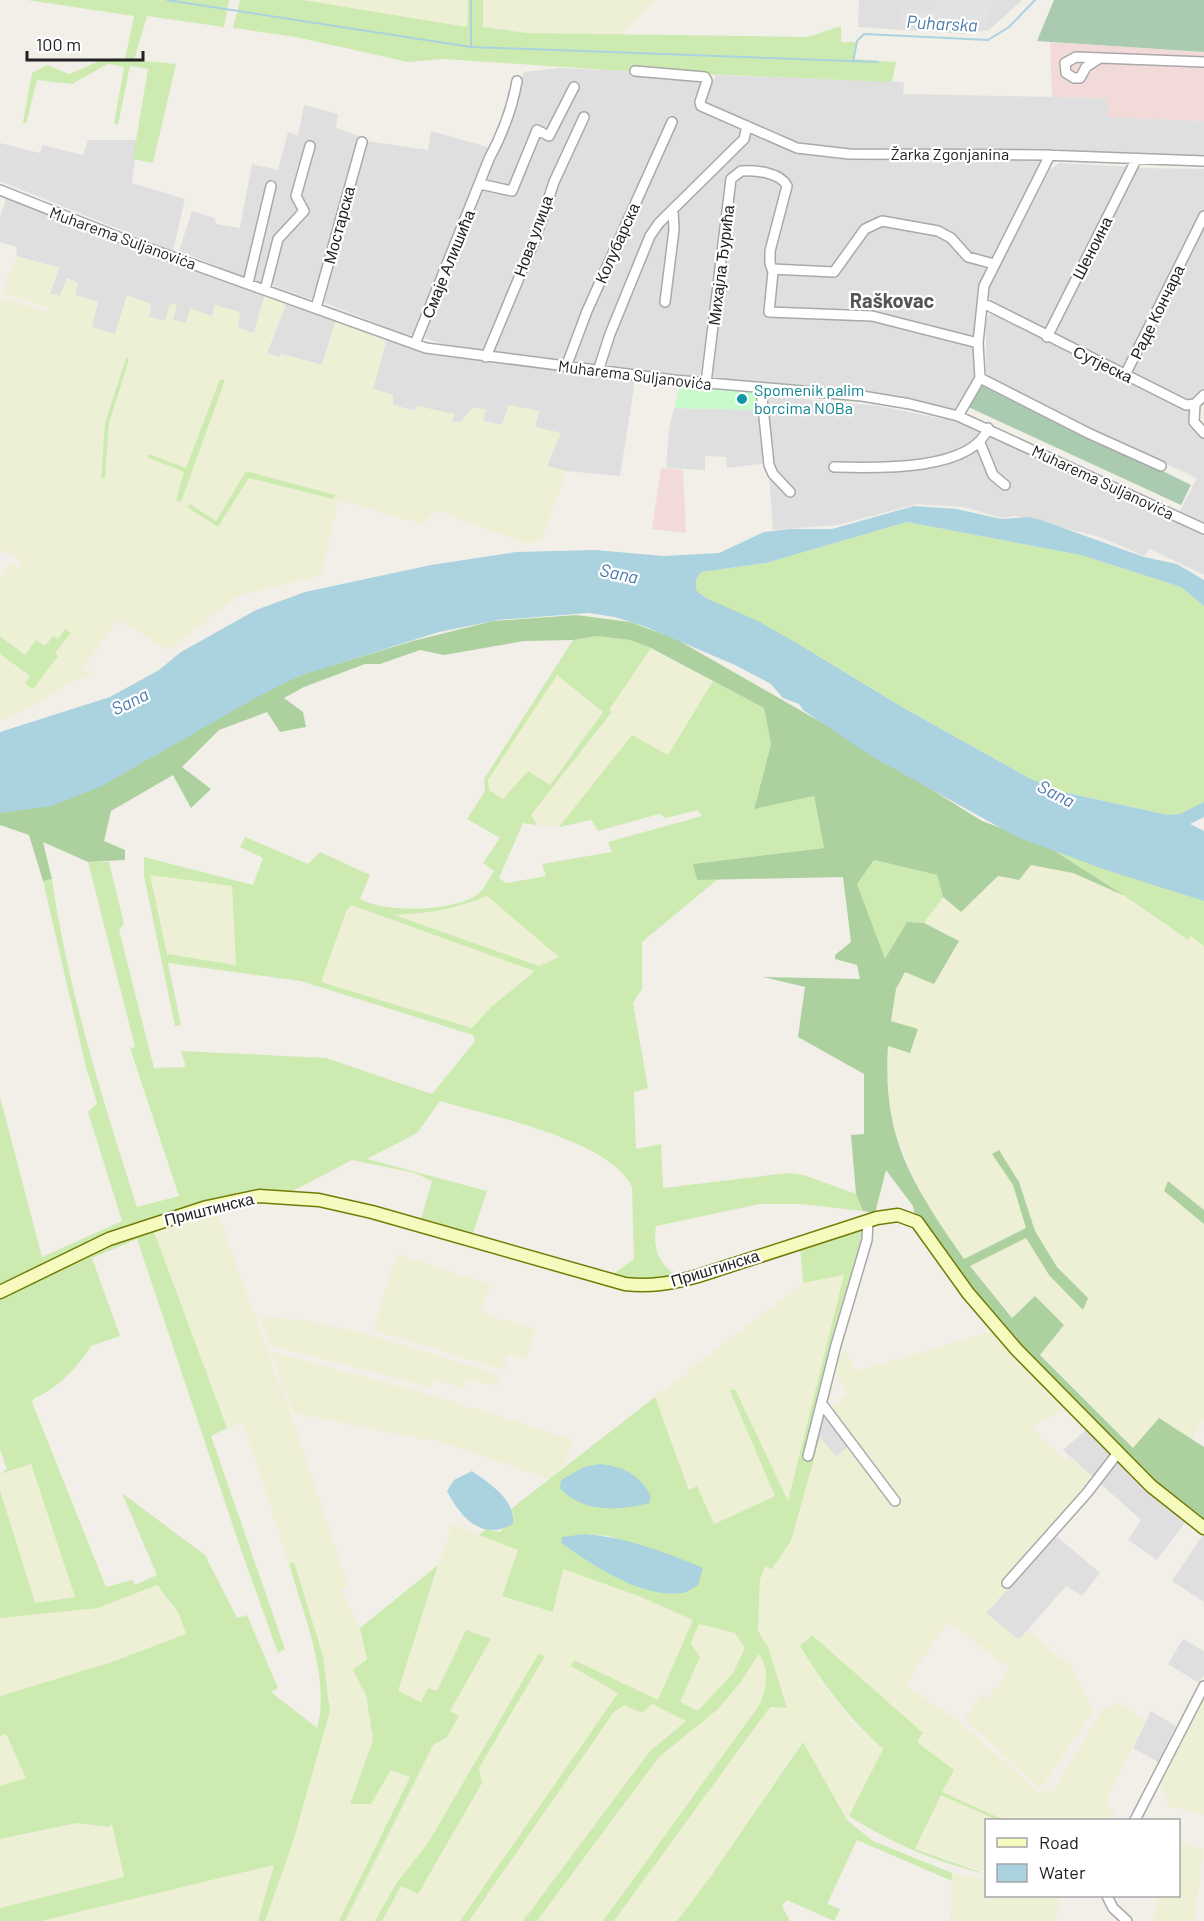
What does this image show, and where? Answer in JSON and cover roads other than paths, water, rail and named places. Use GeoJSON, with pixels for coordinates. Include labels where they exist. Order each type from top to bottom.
{"type":"FeatureCollection","features":[{"type":"Feature","properties":{"kind":"street"},"geometry":{"type":"LineString","coordinates":[[1100,58],[1204,62]]}},
{"type":"Feature","properties":{"kind":"street","name":"Žarka Zgonjanina"},"geometry":{"type":"LineString","coordinates":[[635,71],[705,77],[707,81],[700,102],[704,108],[797,147],[849,154],[1050,155],[1204,161]]}},
{"type":"Feature","properties":{"kind":"street","name":"Смаје Алишића"},"geometry":{"type":"LineString","coordinates":[[415,344],[513,108],[518,81]]}},
{"type":"Feature","properties":{"kind":"street"},"geometry":{"type":"LineString","coordinates":[[480,184],[512,191],[537,130],[549,136],[574,87]]}},
{"type":"Feature","properties":{"kind":"street","name":"Нова улица"},"geometry":{"type":"LineString","coordinates":[[486,357],[536,237],[554,182],[584,117]]}},
{"type":"Feature","properties":{"kind":"street","name":"Колубарска"},"geometry":{"type":"LineString","coordinates":[[566,367],[587,310],[672,122]]}},
{"type":"Feature","properties":{"kind":"street"},"geometry":{"type":"LineString","coordinates":[[598,371],[613,327],[650,236],[744,139],[747,126]]}},
{"type":"Feature","properties":{"kind":"street","name":"Мостарска"},"geometry":{"type":"LineString","coordinates":[[316,308],[362,142]]}},
{"type":"Feature","properties":{"kind":"street"},"geometry":{"type":"LineString","coordinates":[[265,290],[278,239],[304,211],[297,196],[310,146]]}},
{"type":"Feature","properties":{"kind":"street"},"geometry":{"type":"LineString","coordinates":[[957,416],[980,378],[978,343],[984,286],[1050,155]]}},
{"type":"Feature","properties":{"kind":"street","name":"Шеноина"},"geometry":{"type":"LineString","coordinates":[[1047,337],[1136,160]]}},
{"type":"Feature","properties":{"kind":"street","name":"Михајла Ђурића"},"geometry":{"type":"LineString","coordinates":[[706,383],[731,178],[741,171],[759,172],[780,178],[788,186],[770,251],[772,269]]}},
{"type":"Feature","properties":{"kind":"street"},"geometry":{"type":"LineString","coordinates":[[248,284],[271,186]]}},
{"type":"Feature","properties":{"kind":"street","name":"Muharema Suljanovića"},"geometry":{"type":"LineString","coordinates":[[0,190],[122,239],[415,344],[486,357],[598,371],[862,396],[957,416],[988,428],[1204,529]]}},
{"type":"Feature","properties":{"kind":"street"},"geometry":{"type":"LineString","coordinates":[[665,302],[674,230],[673,210]]}},
{"type":"Feature","properties":{"kind":"street","name":"Раде Кончара"},"geometry":{"type":"LineString","coordinates":[[1125,375],[1204,216]]}},
{"type":"Feature","properties":{"kind":"street"},"geometry":{"type":"LineString","coordinates":[[978,343],[872,316],[772,313],[768,309],[772,269],[827,272],[838,270],[849,247],[865,229],[882,221],[938,231],[951,238],[968,258],[994,264]]}},
{"type":"Feature","properties":{"kind":"street","name":"Сутјеска"},"geometry":{"type":"LineString","coordinates":[[983,303],[1186,405],[1195,404]]}},
{"type":"Feature","properties":{"kind":"street"},"geometry":{"type":"LineString","coordinates":[[980,378],[1088,434],[1161,466]]}},
{"type":"Feature","properties":{"kind":"street"},"geometry":{"type":"LineString","coordinates":[[761,388],[769,465],[773,474],[790,492]]}},
{"type":"Feature","properties":{"kind":"street"},"geometry":{"type":"LineString","coordinates":[[1204,395],[1195,404],[1194,422],[1204,433]]}},
{"type":"Feature","properties":{"kind":"street"},"geometry":{"type":"LineString","coordinates":[[834,467],[909,467],[957,453],[980,443],[988,428]]}},
{"type":"Feature","properties":{"kind":"street"},"geometry":{"type":"LineString","coordinates":[[980,443],[993,475],[1005,485]]}},
{"type":"Feature","properties":{"kind":"street","name":"Приштинска"},"geometry":{"type":"LineString","coordinates":[[0,1292],[82,1250],[143,1227],[232,1200],[260,1196],[319,1200],[372,1212],[625,1284],[640,1286],[674,1282],[698,1276],[868,1220],[898,1215],[917,1222],[989,1320],[1117,1454],[1174,1506],[1204,1528]]}},
{"type":"Feature","properties":{"kind":"street"},"geometry":{"type":"LineString","coordinates":[[808,1455],[845,1310],[867,1240],[868,1220]]}},
{"type":"Feature","properties":{"kind":"street"},"geometry":{"type":"LineString","coordinates":[[822,1404],[895,1501]]}},
{"type":"Feature","properties":{"kind":"street"},"geometry":{"type":"LineString","coordinates":[[1007,1583],[1087,1493],[1117,1454]]}},
{"type":"Feature","properties":{"kind":"street"},"geometry":{"type":"LineString","coordinates":[[1137,1819],[1204,1686]]}},
{"type":"Feature","properties":{"kind":"street"},"geometry":{"type":"LineString","coordinates":[[1108,1897],[1113,1908],[1127,1921]]}},
{"type":"Feature","properties":{"kind":"water","name":"Sana"},"geometry":{"type":"Polygon","coordinates":[[[914,506],[957,509],[1001,519],[1028,517],[1144,557],[1177,564],[1204,580],[1204,606],[1181,587],[1081,555],[907,522],[766,563],[701,572],[696,580],[696,590],[706,598],[760,622],[902,707],[1029,778],[1063,792],[1168,815],[1180,814],[1204,802],[1204,817],[1190,824],[1204,831],[1204,901],[1106,870],[1017,837],[871,756],[803,710],[799,704],[783,698],[771,684],[735,665],[646,627],[615,617],[588,613],[498,620],[439,632],[299,676],[252,700],[100,787],[51,806],[0,813],[0,732],[110,697],[159,670],[181,652],[256,610],[305,592],[431,565],[516,552],[595,550],[664,556],[719,553],[764,532],[790,529],[832,529],[914,506]]]}},
{"type":"Feature","properties":{"kind":"water"},"geometry":{"type":"Polygon","coordinates":[[[600,1464],[623,1469],[636,1477],[651,1496],[649,1503],[626,1508],[590,1506],[569,1496],[560,1488],[561,1480],[584,1467],[600,1464]]]}},
{"type":"Feature","properties":{"kind":"water"},"geometry":{"type":"Polygon","coordinates":[[[472,1471],[494,1487],[506,1500],[513,1515],[513,1524],[502,1529],[482,1528],[465,1518],[458,1510],[447,1491],[454,1480],[472,1471]]]}},
{"type":"Feature","properties":{"kind":"water"},"geometry":{"type":"Polygon","coordinates":[[[585,1534],[615,1538],[645,1546],[703,1568],[698,1585],[683,1593],[665,1593],[633,1585],[602,1570],[561,1543],[562,1537],[585,1534]]]}},
{"type":"Feature","properties":{"kind":"waterway"},"geometry":{"type":"LineString","coordinates":[[167,0],[471,47],[878,62]]}},
{"type":"Feature","properties":{"kind":"waterway"},"geometry":{"type":"LineString","coordinates":[[471,0],[471,47]]}},
{"type":"Feature","properties":{"kind":"waterway","name":"Puharska"},"geometry":{"type":"LineString","coordinates":[[853,62],[857,41],[864,34],[988,40],[1009,27],[1035,0]]}},
{"type":"Feature","properties":{"kind":"place","name":"Spomenik palim borcima NOBa"},"geometry":{"type":"Point","coordinates":[742,399]}},
{"type":"Feature","properties":{"kind":"district","name":"Raškovac"},"geometry":{"type":"Point","coordinates":[892,301]}}]}
